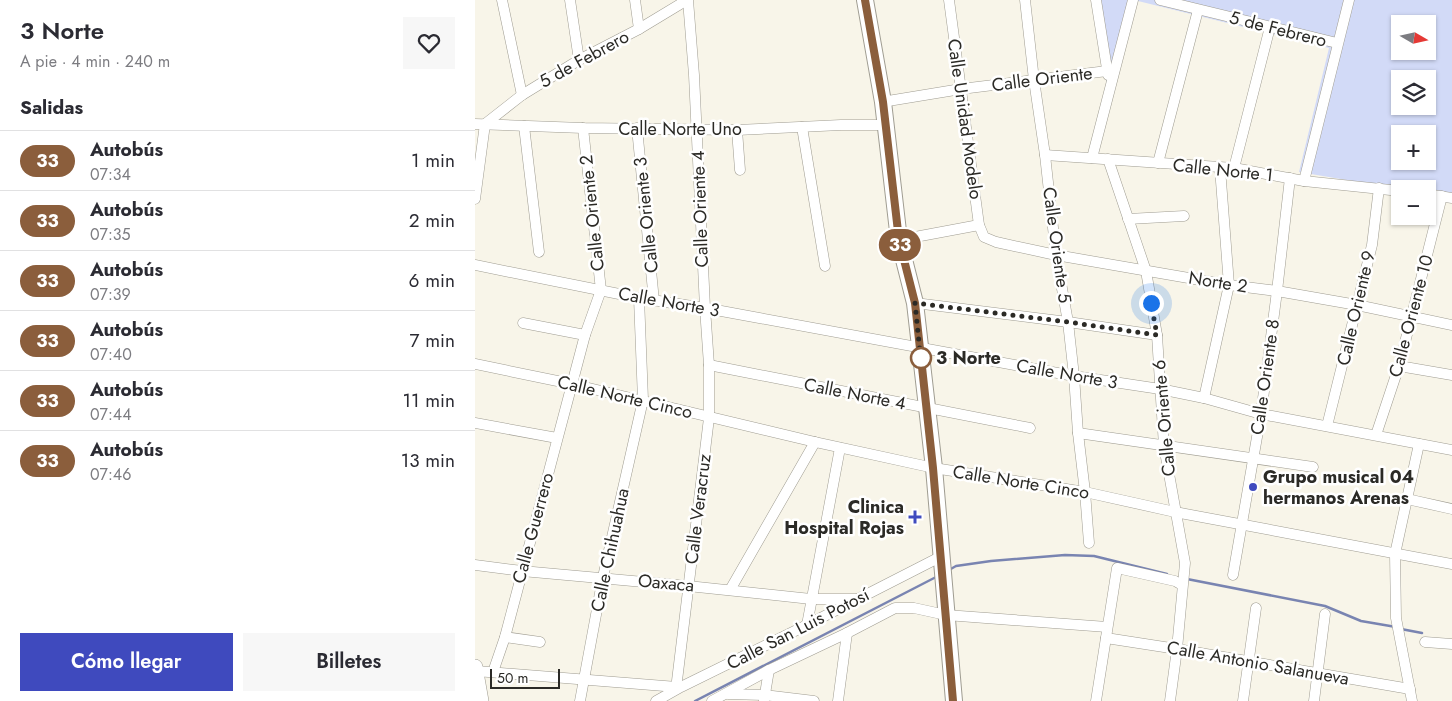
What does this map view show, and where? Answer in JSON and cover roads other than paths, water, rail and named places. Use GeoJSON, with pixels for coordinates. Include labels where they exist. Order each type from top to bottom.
{"type":"FeatureCollection","features":[{"type":"Feature","properties":{"kind":"main road"},"geometry":{"type":"LineString","coordinates":[[865,0],[883,102],[899,240],[915,303],[933,468],[953,701]]}},
{"type":"Feature","properties":{"kind":"main road"},"geometry":{"type":"LineString","coordinates":[[475,669],[481,701]]}},
{"type":"Feature","properties":{"kind":"street"},"geometry":{"type":"LineString","coordinates":[[502,0],[522,94]]}},
{"type":"Feature","properties":{"kind":"street"},"geometry":{"type":"LineString","coordinates":[[570,0],[579,60]]}},
{"type":"Feature","properties":{"kind":"street"},"geometry":{"type":"LineString","coordinates":[[635,0],[639,28]]}},
{"type":"Feature","properties":{"kind":"street","name":"5 de Febrero"},"geometry":{"type":"LineString","coordinates":[[480,124],[522,94],[687,0]]}},
{"type":"Feature","properties":{"kind":"street","name":"Calle Oriente 4"},"geometry":{"type":"LineString","coordinates":[[687,0],[697,128],[709,365],[709,418]]}},
{"type":"Feature","properties":{"kind":"street","name":"Calle Unidad Modelo"},"geometry":{"type":"LineString","coordinates":[[949,0],[979,225],[984,237]]}},
{"type":"Feature","properties":{"kind":"street","name":"Calle Oriente 5"},"geometry":{"type":"LineString","coordinates":[[1025,0],[1056,255],[1068,322],[1089,543]]}},
{"type":"Feature","properties":{"kind":"street"},"geometry":{"type":"LineString","coordinates":[[1096,0],[1111,86]]}},
{"type":"Feature","properties":{"kind":"street"},"geometry":{"type":"LineString","coordinates":[[1092,158],[1133,0]]}},
{"type":"Feature","properties":{"kind":"street","name":"5 de Febrero"},"geometry":{"type":"LineString","coordinates":[[1160,0],[1337,43]]}},
{"type":"Feature","properties":{"kind":"street"},"geometry":{"type":"LineString","coordinates":[[1304,180],[1349,0]]}},
{"type":"Feature","properties":{"kind":"street"},"geometry":{"type":"LineString","coordinates":[[1159,163],[1198,10]]}},
{"type":"Feature","properties":{"kind":"street"},"geometry":{"type":"LineString","coordinates":[[1234,168],[1270,27]]}},
{"type":"Feature","properties":{"kind":"street","name":"Calle Oriente"},"geometry":{"type":"LineString","coordinates":[[888,101],[961,89],[1107,71]]}},
{"type":"Feature","properties":{"kind":"street"},"geometry":{"type":"LineString","coordinates":[[475,199],[480,124]]}},
{"type":"Feature","properties":{"kind":"street","name":"Calle Norte Uno"},"geometry":{"type":"LineString","coordinates":[[480,124],[583,128],[737,130],[885,125]]}},
{"type":"Feature","properties":{"kind":"street"},"geometry":{"type":"LineString","coordinates":[[524,126],[539,252]]}},
{"type":"Feature","properties":{"kind":"street"},"geometry":{"type":"LineString","coordinates":[[802,127],[825,266]]}},
{"type":"Feature","properties":{"kind":"street","name":"Calle Oriente 2"},"geometry":{"type":"LineString","coordinates":[[572,384],[585,336],[601,290],[583,128]]}},
{"type":"Feature","properties":{"kind":"street","name":"Calle Oriente 3"},"geometry":{"type":"LineString","coordinates":[[637,128],[654,301]]}},
{"type":"Feature","properties":{"kind":"street"},"geometry":{"type":"LineString","coordinates":[[737,130],[740,170]]}},
{"type":"Feature","properties":{"kind":"street","name":"Calle Norte 1"},"geometry":{"type":"LineString","coordinates":[[1045,155],[1234,168],[1304,180],[1391,190]]}},
{"type":"Feature","properties":{"kind":"street","name":"Calle Oriente 6"},"geometry":{"type":"LineString","coordinates":[[1108,159],[1146,270],[1157,335],[1164,446],[1184,566],[1177,649],[1170,701]]}},
{"type":"Feature","properties":{"kind":"street"},"geometry":{"type":"LineString","coordinates":[[1204,398],[1229,285],[1220,168]]}},
{"type":"Feature","properties":{"kind":"street","name":"Calle Oriente 8"},"geometry":{"type":"LineString","coordinates":[[1233,576],[1261,414],[1290,178]]}},
{"type":"Feature","properties":{"kind":"street","name":"Calle Oriente 9"},"geometry":{"type":"LineString","coordinates":[[1327,426],[1371,245],[1379,188]]}},
{"type":"Feature","properties":{"kind":"street","name":"Calle Oriente 10"},"geometry":{"type":"LineString","coordinates":[[1376,435],[1399,366],[1411,317],[1447,197]]}},
{"type":"Feature","properties":{"kind":"street"},"geometry":{"type":"LineString","coordinates":[[1128,219],[1184,216]]}},
{"type":"Feature","properties":{"kind":"street"},"geometry":{"type":"LineString","coordinates":[[899,240],[979,225]]}},
{"type":"Feature","properties":{"kind":"street","name":"Norte 2"},"geometry":{"type":"LineString","coordinates":[[984,237],[997,242],[1056,255],[1357,305],[1452,325]]}},
{"type":"Feature","properties":{"kind":"street","name":"Calle Norte 3"},"geometry":{"type":"LineString","coordinates":[[475,265],[654,301],[705,308],[1074,376],[1160,389],[1204,398],[1261,414],[1452,450]]}},
{"type":"Feature","properties":{"kind":"street","name":"Calle Chihuahua"},"geometry":{"type":"LineString","coordinates":[[580,701],[603,578],[643,400],[639,298]]}},
{"type":"Feature","properties":{"kind":"street"},"geometry":{"type":"LineString","coordinates":[[915,303],[1157,335]]}},
{"type":"Feature","properties":{"kind":"street"},"geometry":{"type":"LineString","coordinates":[[523,323],[585,336]]}},
{"type":"Feature","properties":{"kind":"street","name":"Calle Norte Cinco"},"geometry":{"type":"LineString","coordinates":[[475,364],[643,400],[709,418],[933,468],[1085,492],[1175,512],[1452,564]]}},
{"type":"Feature","properties":{"kind":"street","name":"Calle Norte 4"},"geometry":{"type":"LineString","coordinates":[[709,365],[1030,428]]}},
{"type":"Feature","properties":{"kind":"street"},"geometry":{"type":"LineString","coordinates":[[1399,366],[1452,375]]}},
{"type":"Feature","properties":{"kind":"street","name":"Calle Guerrero"},"geometry":{"type":"LineString","coordinates":[[493,672],[505,637],[572,384]]}},
{"type":"Feature","properties":{"kind":"street","name":"Calle Veracruz"},"geometry":{"type":"LineString","coordinates":[[676,688],[709,418]]}},
{"type":"Feature","properties":{"kind":"street"},"geometry":{"type":"LineString","coordinates":[[475,423],[557,438]]}},
{"type":"Feature","properties":{"kind":"street"},"geometry":{"type":"LineString","coordinates":[[1078,433],[1313,467]]}},
{"type":"Feature","properties":{"kind":"street"},"geometry":{"type":"LineString","coordinates":[[730,590],[815,442]]}},
{"type":"Feature","properties":{"kind":"street"},"geometry":{"type":"LineString","coordinates":[[1412,701],[1399,631],[1395,554],[1419,444]]}},
{"type":"Feature","properties":{"kind":"street"},"geometry":{"type":"LineString","coordinates":[[807,626],[840,448]]}},
{"type":"Feature","properties":{"kind":"street"},"geometry":{"type":"LineString","coordinates":[[1407,499],[1452,509]]}},
{"type":"Feature","properties":{"kind":"street","name":"Oaxaca"},"geometry":{"type":"LineString","coordinates":[[475,565],[811,599],[858,599]]}},
{"type":"Feature","properties":{"kind":"street","name":"Calle San Luis Potosí"},"geometry":{"type":"LineString","coordinates":[[656,701],[676,688],[807,626],[858,599],[942,568]]}},
{"type":"Feature","properties":{"kind":"street"},"geometry":{"type":"LineString","coordinates":[[1096,701],[1117,568],[1182,583]]}},
{"type":"Feature","properties":{"kind":"street","name":"Calle San Luis Potosí"},"geometry":{"type":"LineString","coordinates":[[712,701],[769,670],[895,608],[914,608],[946,615]]}},
{"type":"Feature","properties":{"kind":"street"},"geometry":{"type":"LineString","coordinates":[[1243,701],[1256,608]]}},
{"type":"Feature","properties":{"kind":"street"},"geometry":{"type":"LineString","coordinates":[[1313,701],[1325,614]]}},
{"type":"Feature","properties":{"kind":"street"},"geometry":{"type":"LineString","coordinates":[[946,615],[1107,627]]}},
{"type":"Feature","properties":{"kind":"street"},"geometry":{"type":"LineString","coordinates":[[838,701],[847,633]]}},
{"type":"Feature","properties":{"kind":"street"},"geometry":{"type":"LineString","coordinates":[[505,637],[540,642]]}},
{"type":"Feature","properties":{"kind":"street","name":"Calle Antonio Salanueva"},"geometry":{"type":"LineString","coordinates":[[1106,638],[1409,689]]}},
{"type":"Feature","properties":{"kind":"street"},"geometry":{"type":"LineString","coordinates":[[1425,642],[1452,644]]}},
{"type":"Feature","properties":{"kind":"street"},"geometry":{"type":"LineString","coordinates":[[475,669],[676,688]]}},
{"type":"Feature","properties":{"kind":"street"},"geometry":{"type":"LineString","coordinates":[[764,698],[769,670]]}},
{"type":"Feature","properties":{"kind":"street"},"geometry":{"type":"LineString","coordinates":[[726,694],[814,701]]}},
{"type":"Feature","properties":{"kind":"waterway"},"geometry":{"type":"LineString","coordinates":[[949,570],[956,566],[991,561],[1065,555],[1094,556],[1167,574]]}},
{"type":"Feature","properties":{"kind":"waterway"},"geometry":{"type":"LineString","coordinates":[[695,701],[938,576]]}},
{"type":"Feature","properties":{"kind":"waterway"},"geometry":{"type":"LineString","coordinates":[[1187,579],[1325,606],[1361,621],[1396,627]]}},
{"type":"Feature","properties":{"kind":"waterway"},"geometry":{"type":"LineString","coordinates":[[1401,629],[1422,633]]}},
{"type":"Feature","properties":{"kind":"place","name":"3 Norte"},"geometry":{"type":"Point","coordinates":[921,358]}},
{"type":"Feature","properties":{"kind":"place","name":"Grupo musical 04 hermanos Arenas"},"geometry":{"type":"Point","coordinates":[1253,487]}},
{"type":"Feature","properties":{"kind":"place","name":"Clinica Hospital Rojas"},"geometry":{"type":"Point","coordinates":[915,517]}}]}
